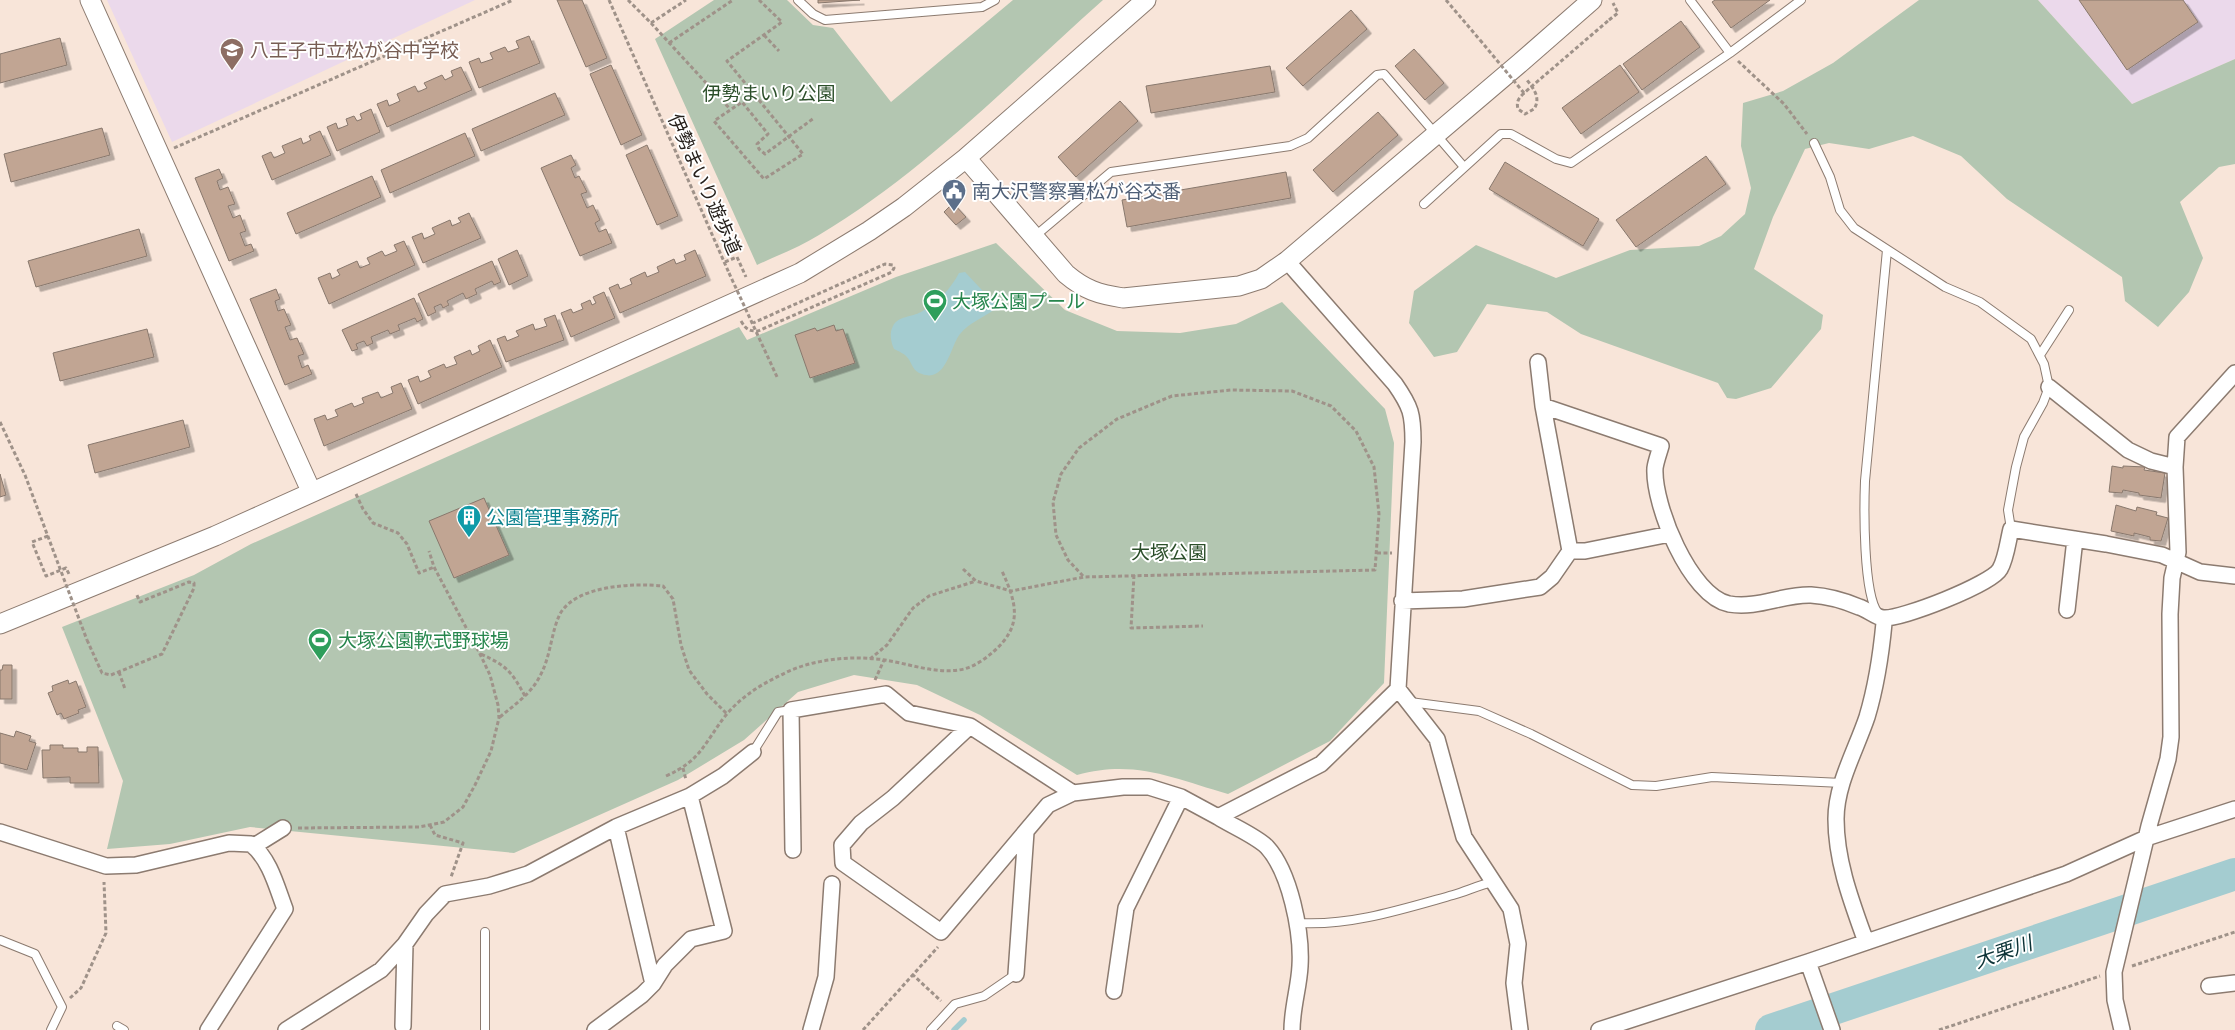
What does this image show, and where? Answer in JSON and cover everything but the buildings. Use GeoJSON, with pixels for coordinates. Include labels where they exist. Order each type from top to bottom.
{"type":"FeatureCollection","features":[{"type":"Feature","properties":{"kind":"street"},"geometry":{"type":"LineString","coordinates":[[90,0],[311,491]]}},
{"type":"Feature","properties":{"kind":"street"},"geometry":{"type":"LineString","coordinates":[[0,624],[215,536],[311,491],[800,272],[876,227],[966,158],[1146,0]]}},
{"type":"Feature","properties":{"kind":"street"},"geometry":{"type":"LineString","coordinates":[[966,158],[1066,274],[1085,289],[1122,298],[1238,286],[1261,279],[1287,261],[1592,0]]}},
{"type":"Feature","properties":{"kind":"street"},"geometry":{"type":"LineString","coordinates":[[1287,261],[1395,384],[1410,406],[1413,442],[1398,689],[1437,739],[1464,837],[1511,910],[1518,944],[1514,983],[1520,1030]]}},
{"type":"Feature","properties":{"kind":"street"},"geometry":{"type":"LineString","coordinates":[[1402,601],[1463,599],[1540,587],[1552,577],[1570,551],[1543,406],[1538,362]]}},
{"type":"Feature","properties":{"kind":"street"},"geometry":{"type":"LineString","coordinates":[[2122,1030],[2115,1000],[2114,972],[2168,759],[2171,737],[2170,614],[2172,578],[2178,552],[2175,467],[2177,437],[2235,373]]}},
{"type":"Feature","properties":{"kind":"street"},"geometry":{"type":"LineString","coordinates":[[2048,387],[2128,450],[2151,461],[2175,467]]}},
{"type":"Feature","properties":{"kind":"street"},"geometry":{"type":"LineString","coordinates":[[1543,406],[1660,446],[1655,468],[1658,492],[1670,534],[1701,587],[1711,596],[1726,603],[1758,605],[1796,596],[1812,595],[1860,607],[1883,618],[1903,615],[1991,579],[2000,569],[2011,529],[2162,555],[2200,572],[2235,576]]}},
{"type":"Feature","properties":{"kind":"street"},"geometry":{"type":"LineString","coordinates":[[1570,551],[1585,551],[1670,534]]}},
{"type":"Feature","properties":{"kind":"street"},"geometry":{"type":"LineString","coordinates":[[2067,610],[2075,539]]}},
{"type":"Feature","properties":{"kind":"street"},"geometry":{"type":"LineString","coordinates":[[1866,942],[1848,890],[1838,846],[1836,819],[1842,783],[1867,716],[1880,660],[1883,618]]}},
{"type":"Feature","properties":{"kind":"street"},"geometry":{"type":"LineString","coordinates":[[1218,817],[1322,764],[1398,689]]}},
{"type":"Feature","properties":{"kind":"street"},"geometry":{"type":"LineString","coordinates":[[793,850],[791,710],[886,694],[909,713],[970,726],[1073,793]]}},
{"type":"Feature","properties":{"kind":"street"},"geometry":{"type":"LineString","coordinates":[[970,726],[894,798],[861,823],[842,845],[843,863],[941,932],[1048,805],[1073,793],[1123,787],[1149,787],[1181,797],[1265,846],[1279,862],[1298,923],[1300,966],[1292,1030]]}},
{"type":"Feature","properties":{"kind":"street"},"geometry":{"type":"LineString","coordinates":[[289,1029],[381,970],[406,944],[426,914],[445,894],[489,886],[528,874],[616,827],[690,796],[724,776],[753,752]]}},
{"type":"Feature","properties":{"kind":"street"},"geometry":{"type":"LineString","coordinates":[[595,1030],[642,996],[653,984],[665,965],[691,940],[724,931],[690,796]]}},
{"type":"Feature","properties":{"kind":"street"},"geometry":{"type":"LineString","coordinates":[[1114,991],[1126,908],[1181,797]]}},
{"type":"Feature","properties":{"kind":"street"},"geometry":{"type":"LineString","coordinates":[[1599,1030],[1809,964],[1866,942],[2066,874],[2235,809]]}},
{"type":"Feature","properties":{"kind":"street"},"geometry":{"type":"LineString","coordinates":[[616,827],[653,984]]}},
{"type":"Feature","properties":{"kind":"street"},"geometry":{"type":"LineString","coordinates":[[254,846],[283,828]]}},
{"type":"Feature","properties":{"kind":"street"},"geometry":{"type":"LineString","coordinates":[[0,832],[106,866],[144,864],[229,843],[252,844],[264,858],[285,909],[208,1030]]}},
{"type":"Feature","properties":{"kind":"street"},"geometry":{"type":"LineString","coordinates":[[1016,974],[1026,832]]}},
{"type":"Feature","properties":{"kind":"street"},"geometry":{"type":"LineString","coordinates":[[812,1030],[826,977],[832,884]]}},
{"type":"Feature","properties":{"kind":"street"},"geometry":{"type":"LineString","coordinates":[[403,1026],[406,944]]}},
{"type":"Feature","properties":{"kind":"street"},"geometry":{"type":"LineString","coordinates":[[1809,964],[1832,1030]]}},
{"type":"Feature","properties":{"kind":"street"},"geometry":{"type":"LineString","coordinates":[[2209,986],[2235,983]]}},
{"type":"Feature","properties":{"kind":"lane"},"geometry":{"type":"LineString","coordinates":[[798,0],[813,14],[825,20],[982,6],[996,0]]}},
{"type":"Feature","properties":{"kind":"lane"},"geometry":{"type":"LineString","coordinates":[[1690,0],[1730,52]]}},
{"type":"Feature","properties":{"kind":"lane"},"geometry":{"type":"LineString","coordinates":[[1424,204],[1501,134],[1511,134],[1556,159],[1571,163],[1801,0]]}},
{"type":"Feature","properties":{"kind":"lane"},"geometry":{"type":"LineString","coordinates":[[1034,237],[1111,172],[1290,146],[1308,138],[1377,75],[1384,74],[1464,168]]}},
{"type":"Feature","properties":{"kind":"lane"},"geometry":{"type":"LineString","coordinates":[[1814,143],[1830,177],[1840,210],[1854,228],[1945,287],[1980,302],[2031,339],[2040,355],[2048,387],[2043,403],[2024,437],[2016,467],[2008,510],[2011,529]]}},
{"type":"Feature","properties":{"kind":"lane"},"geometry":{"type":"LineString","coordinates":[[1883,618],[1874,608],[1870,588],[1864,516],[1866,472],[1887,250]]}},
{"type":"Feature","properties":{"kind":"lane"},"geometry":{"type":"LineString","coordinates":[[2040,355],[2069,310]]}},
{"type":"Feature","properties":{"kind":"lane"},"geometry":{"type":"LineString","coordinates":[[1408,702],[1479,711],[1531,734],[1632,785],[1656,786],[1712,777],[1842,783]]}},
{"type":"Feature","properties":{"kind":"lane"},"geometry":{"type":"LineString","coordinates":[[753,752],[778,712],[791,710]]}},
{"type":"Feature","properties":{"kind":"lane"},"geometry":{"type":"LineString","coordinates":[[1298,923],[1317,924],[1390,913],[1459,893],[1476,885],[1493,882]]}},
{"type":"Feature","properties":{"kind":"lane"},"geometry":{"type":"LineString","coordinates":[[485,1030],[486,932]]}},
{"type":"Feature","properties":{"kind":"lane"},"geometry":{"type":"LineString","coordinates":[[0,940],[35,954],[62,1006],[51,1030]]}},
{"type":"Feature","properties":{"kind":"lane"},"geometry":{"type":"LineString","coordinates":[[931,1030],[955,1004],[984,996],[1016,974]]}},
{"type":"Feature","properties":{"kind":"path"},"geometry":{"type":"LineString","coordinates":[[159,155],[512,0]]}},
{"type":"Feature","properties":{"kind":"path","name":"伊勢まいり遊歩道"},"geometry":{"type":"LineString","coordinates":[[609,0],[778,380]]}},
{"type":"Feature","properties":{"kind":"path"},"geometry":{"type":"LineString","coordinates":[[628,0],[730,109]]}},
{"type":"Feature","properties":{"kind":"path"},"geometry":{"type":"LineString","coordinates":[[651,23],[686,0]]}},
{"type":"Feature","properties":{"kind":"path"},"geometry":{"type":"LineString","coordinates":[[669,44],[733,0]]}},
{"type":"Feature","properties":{"kind":"path"},"geometry":{"type":"LineString","coordinates":[[759,0],[782,22],[727,61],[790,137],[803,154],[764,179],[714,121],[742,102],[768,134],[757,144],[759,149],[765,154],[790,137],[814,118]]}},
{"type":"Feature","properties":{"kind":"path"},"geometry":{"type":"LineString","coordinates":[[1446,0],[1524,93]]}},
{"type":"Feature","properties":{"kind":"path"},"geometry":{"type":"LineString","coordinates":[[1526,78],[1535,90],[1537,101],[1534,109],[1525,114],[1518,109],[1519,98],[1524,93],[1609,20],[1618,13],[1613,3]]}},
{"type":"Feature","properties":{"kind":"path"},"geometry":{"type":"LineString","coordinates":[[764,34],[779,51]]}},
{"type":"Feature","properties":{"kind":"path"},"geometry":{"type":"LineString","coordinates":[[1730,52],[1784,104],[1814,143]]}},
{"type":"Feature","properties":{"kind":"path"},"geometry":{"type":"LineString","coordinates":[[724,262],[737,256],[746,277]]}},
{"type":"Feature","properties":{"kind":"path"},"geometry":{"type":"LineString","coordinates":[[742,320],[746,329],[758,331],[892,272],[893,265],[885,264],[753,323]]}},
{"type":"Feature","properties":{"kind":"path"},"geometry":{"type":"LineString","coordinates":[[963,569],[976,581],[1011,591],[1084,577],[1375,570],[1379,514],[1374,467],[1356,430],[1331,406],[1292,391],[1231,390],[1172,396],[1116,419],[1079,448],[1061,474],[1054,502],[1056,536],[1068,560],[1084,577]]}},
{"type":"Feature","properties":{"kind":"path"},"geometry":{"type":"LineString","coordinates":[[0,422],[25,475],[102,673],[111,675],[162,654],[194,588],[194,583],[189,582],[140,602],[136,593]]}},
{"type":"Feature","properties":{"kind":"path"},"geometry":{"type":"LineString","coordinates":[[356,494],[363,510],[373,523],[398,533],[407,544],[419,573],[434,567]]}},
{"type":"Feature","properties":{"kind":"path"},"geometry":{"type":"LineString","coordinates":[[48,536],[32,542],[46,576],[66,568],[69,574]]}},
{"type":"Feature","properties":{"kind":"path"},"geometry":{"type":"LineString","coordinates":[[283,828],[430,825],[444,822],[463,807],[491,751],[499,718],[490,675],[434,567],[429,551]]}},
{"type":"Feature","properties":{"kind":"path"},"geometry":{"type":"LineString","coordinates":[[666,776],[683,768],[696,758],[727,714],[751,692],[783,674],[810,664],[839,658],[870,659],[934,670],[964,669],[984,660],[1004,643],[1013,628],[1016,613],[1011,591],[1002,571]]}},
{"type":"Feature","properties":{"kind":"path"},"geometry":{"type":"LineString","coordinates":[[1134,575],[1131,628],[1203,626]]}},
{"type":"Feature","properties":{"kind":"path"},"geometry":{"type":"LineString","coordinates":[[870,659],[888,645],[913,608],[929,596],[976,581]]}},
{"type":"Feature","properties":{"kind":"path"},"geometry":{"type":"LineString","coordinates":[[499,718],[525,696],[540,678],[551,651],[561,614],[572,600],[601,589],[642,584],[663,586],[673,599],[681,645],[689,670],[707,694],[727,714]]}},
{"type":"Feature","properties":{"kind":"path"},"geometry":{"type":"LineString","coordinates":[[480,654],[502,663],[514,676],[525,696]]}},
{"type":"Feature","properties":{"kind":"path"},"geometry":{"type":"LineString","coordinates":[[119,672],[125,689]]}},
{"type":"Feature","properties":{"kind":"path"},"geometry":{"type":"LineString","coordinates":[[430,825],[435,835],[463,843],[445,894]]}},
{"type":"Feature","properties":{"kind":"path"},"geometry":{"type":"LineString","coordinates":[[62,1006],[81,988],[106,933],[104,885],[106,866]]}},
{"type":"Feature","properties":{"kind":"path"},"geometry":{"type":"LineString","coordinates":[[863,1030],[939,946],[941,932]]}},
{"type":"Feature","properties":{"kind":"path"},"geometry":{"type":"LineString","coordinates":[[1939,1030],[2116,969],[2235,932]]}},
{"type":"Feature","properties":{"kind":"path"},"geometry":{"type":"LineString","coordinates":[[912,974],[950,1010]]}},
{"type":"Feature","properties":{"kind":"shaded area","name":"八王子市立松が谷中学校"},"geometry":{"type":"Polygon","coordinates":[[[107,0],[475,0],[172,142],[107,0]]]}},
{"type":"Feature","properties":{"kind":"shaded area"},"geometry":{"type":"Polygon","coordinates":[[[2038,0],[2235,0],[2235,59],[2132,104],[2038,0]]]}},
{"type":"Feature","properties":{"kind":"green space","name":"伊勢まいり公園"},"geometry":{"type":"Polygon","coordinates":[[[714,0],[787,0],[813,25],[833,28],[891,102],[1013,0],[1103,0],[966,124],[895,183],[858,210],[812,239],[757,265],[655,39],[714,0]]]}},
{"type":"Feature","properties":{"kind":"green space"},"geometry":{"type":"Polygon","coordinates":[[[1919,0],[2038,0],[2132,104],[2235,59],[2235,164],[2219,167],[2180,202],[2203,258],[2189,292],[2158,327],[2125,301],[2122,277],[2007,199],[1961,156],[1913,136],[1869,149],[1829,143],[1805,149],[1773,217],[1754,269],[1823,315],[1821,329],[1771,388],[1736,399],[1727,398],[1718,383],[1581,334],[1547,312],[1487,304],[1457,352],[1434,357],[1409,323],[1414,291],[1476,245],[1556,278],[1630,250],[1699,246],[1721,236],[1745,214],[1751,188],[1741,146],[1743,103],[1783,91],[1833,63],[1919,0]]]}},
{"type":"Feature","properties":{"kind":"green space","name":"大塚公園"},"geometry":{"type":"Polygon","coordinates":[[[996,243],[1065,310],[1117,331],[1180,333],[1236,324],[1282,302],[1385,409],[1394,443],[1384,683],[1330,741],[1228,794],[1153,772],[1117,769],[1077,775],[980,715],[917,685],[854,675],[798,692],[744,740],[678,780],[514,853],[250,827],[170,844],[107,849],[123,781],[62,627],[194,575],[251,544],[739,327],[747,340],[896,277],[996,243]]]}},
{"type":"Feature","properties":{"kind":"water","name":"大塚公園プール"},"geometry":{"type":"Polygon","coordinates":[[[965,272],[995,304],[995,309],[972,323],[960,334],[942,369],[930,375],[919,373],[914,369],[906,356],[894,349],[891,338],[893,326],[898,320],[917,314],[933,304],[948,290],[959,273],[965,272]]]}},
{"type":"Feature","properties":{"kind":"waterway","name":"大栗川"},"geometry":{"type":"LineString","coordinates":[[1771,1030],[2235,874]]}},
{"type":"Feature","properties":{"kind":"waterway"},"geometry":{"type":"LineString","coordinates":[[954,1030],[964,1020]]}},
{"type":"Feature","properties":{"kind":"place","name":"八王子市立松が谷中学校"},"geometry":{"type":"Point","coordinates":[232,71]}},
{"type":"Feature","properties":{"kind":"place","name":"南大沢警察署松が谷交番"},"geometry":{"type":"Point","coordinates":[954,212]}},
{"type":"Feature","properties":{"kind":"place","name":"大塚公園プール"},"geometry":{"type":"Point","coordinates":[935,322]}},
{"type":"Feature","properties":{"kind":"place","name":"公園管理事務所"},"geometry":{"type":"Point","coordinates":[469,538]}},
{"type":"Feature","properties":{"kind":"place","name":"大塚公園軟式野球場"},"geometry":{"type":"Point","coordinates":[320,661]}}]}
